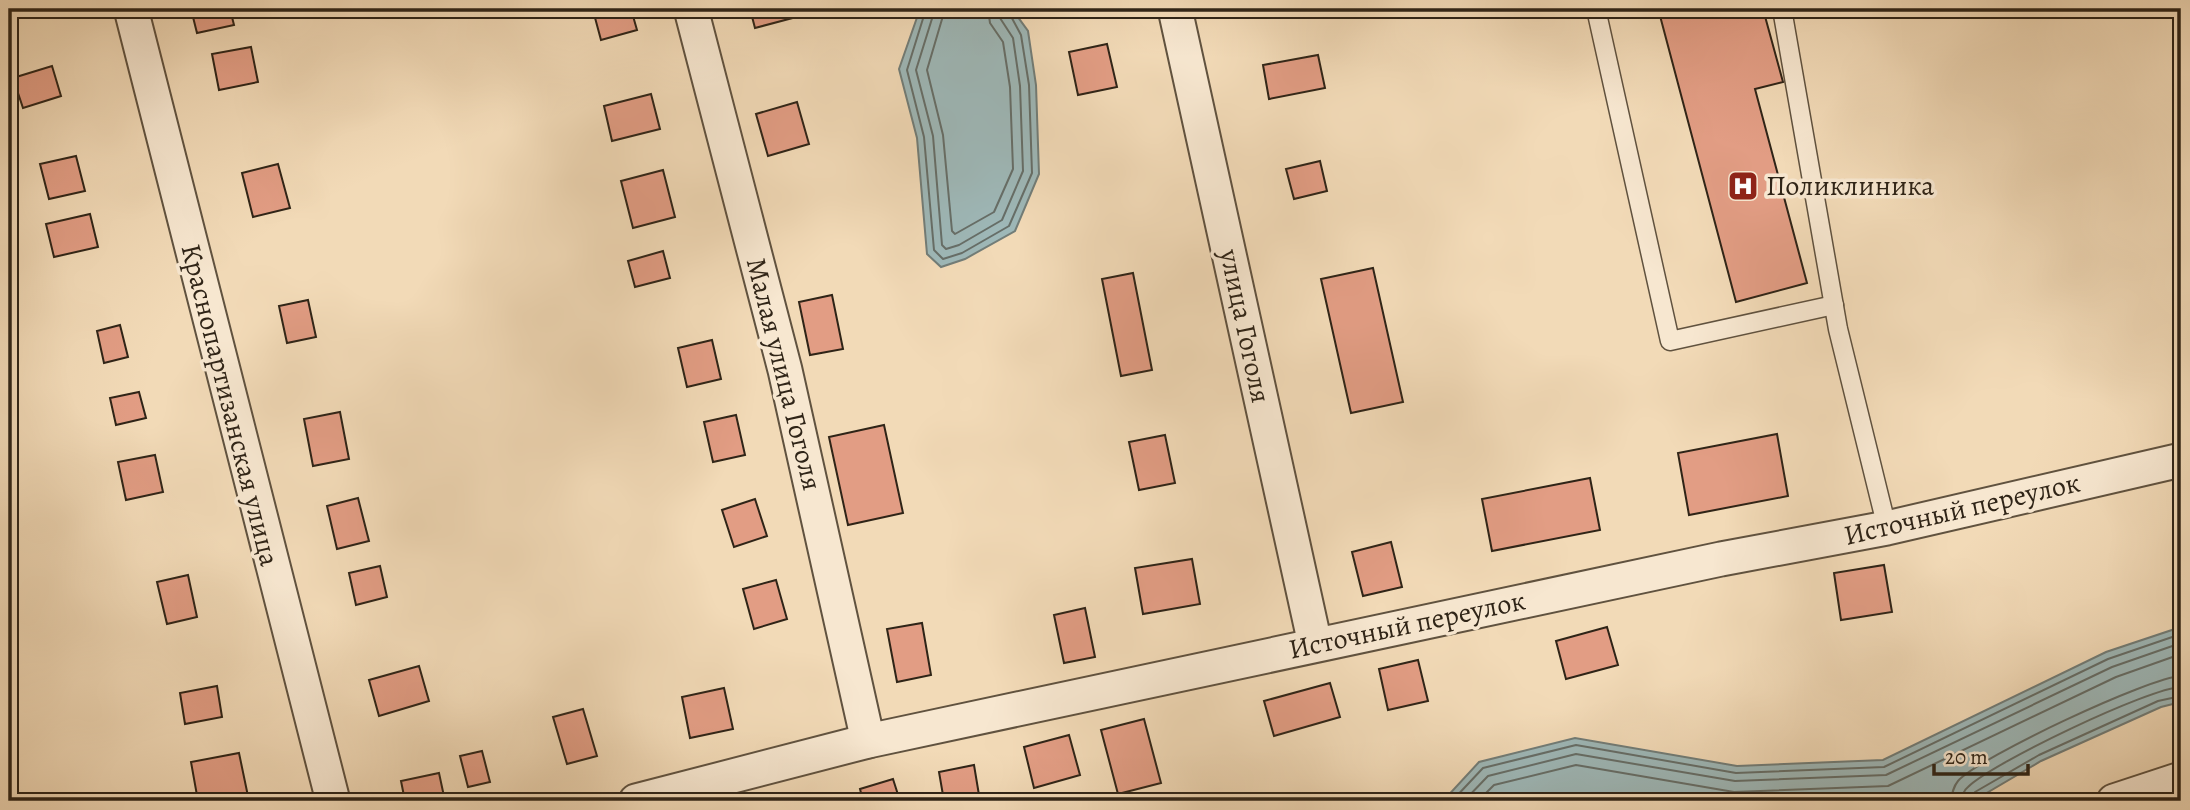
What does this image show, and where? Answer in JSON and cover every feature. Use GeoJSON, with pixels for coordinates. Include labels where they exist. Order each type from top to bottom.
{"type":"FeatureCollection","features":[{"type":"Feature","properties":{"kind":"street","name":"Краснопартизанская улица"},"geometry":{"type":"LineString","coordinates":[[131,9],[333,801]]}},
{"type":"Feature","properties":{"kind":"street","name":"Малая улица Гоголя"},"geometry":{"type":"LineString","coordinates":[[691,9],[785,370],[868,741]]}},
{"type":"Feature","properties":{"kind":"street","name":"улица Гоголя"},"geometry":{"type":"LineString","coordinates":[[1175,9],[1315,644]]}},
{"type":"Feature","properties":{"kind":"street","name":"Источный переулок"},"geometry":{"type":"LineString","coordinates":[[636,801],[868,741],[1315,644],[1887,528],[2181,460]]}},
{"type":"Feature","properties":{"kind":"street"},"geometry":{"type":"LineString","coordinates":[[2114,801],[2181,779]]}},
{"type":"Feature","properties":{"kind":"lane"},"geometry":{"type":"LineString","coordinates":[[1596,9],[1670,341],[1834,305]]}},
{"type":"Feature","properties":{"kind":"lane"},"geometry":{"type":"LineString","coordinates":[[1782,9],[1834,305],[1887,528]]}},
{"type":"Feature","properties":{"kind":"water"},"geometry":{"type":"Polygon","coordinates":[[[920,9],[1012,9],[1028,31],[1036,85],[1039,174],[1015,231],[965,259],[941,267],[927,254],[917,138],[899,69],[920,9]]]}},
{"type":"Feature","properties":{"kind":"water"},"geometry":{"type":"Polygon","coordinates":[[[2181,627],[2181,702],[2161,707],[2041,761],[1973,801],[1443,801],[1479,762],[1575,738],[1737,766],[1883,760],[2106,652],[2181,627]]]}},
{"type":"Feature","properties":{"kind":"building"},"geometry":{"type":"Polygon","coordinates":[[[191,9],[230,9],[234,25],[197,33],[191,9]]]}},
{"type":"Feature","properties":{"kind":"building"},"geometry":{"type":"Polygon","coordinates":[[[613,9],[631,9],[637,30],[601,40],[594,14],[613,9]]]}},
{"type":"Feature","properties":{"kind":"building"},"geometry":{"type":"Polygon","coordinates":[[[750,9],[803,9],[804,15],[755,28],[750,9]]]}},
{"type":"Feature","properties":{"kind":"building","name":"Поликлиника"},"geometry":{"type":"Polygon","coordinates":[[[1672,9],[1763,9],[1783,82],[1755,89],[1807,283],[1736,302],[1659,12],[1672,9]]]}},
{"type":"Feature","properties":{"kind":"building"},"geometry":{"type":"Polygon","coordinates":[[[1107,44],[1117,87],[1078,95],[1069,52],[1107,44]]]}},
{"type":"Feature","properties":{"kind":"building"},"geometry":{"type":"Polygon","coordinates":[[[251,47],[258,82],[219,90],[212,54],[251,47]]]}},
{"type":"Feature","properties":{"kind":"building"},"geometry":{"type":"Polygon","coordinates":[[[1318,55],[1325,88],[1269,99],[1263,65],[1318,55]]]}},
{"type":"Feature","properties":{"kind":"building"},"geometry":{"type":"Polygon","coordinates":[[[52,66],[61,96],[23,108],[13,78],[52,66]]]}},
{"type":"Feature","properties":{"kind":"building"},"geometry":{"type":"Polygon","coordinates":[[[651,94],[660,129],[612,141],[604,106],[651,94]]]}},
{"type":"Feature","properties":{"kind":"building"},"geometry":{"type":"Polygon","coordinates":[[[797,102],[809,144],[768,156],[756,114],[797,102]]]}},
{"type":"Feature","properties":{"kind":"building"},"geometry":{"type":"Polygon","coordinates":[[[76,156],[85,191],[49,199],[40,164],[76,156]]]}},
{"type":"Feature","properties":{"kind":"building"},"geometry":{"type":"Polygon","coordinates":[[[1320,161],[1327,191],[1294,199],[1286,169],[1320,161]]]}},
{"type":"Feature","properties":{"kind":"building"},"geometry":{"type":"Polygon","coordinates":[[[278,164],[290,208],[253,217],[242,173],[278,164]]]}},
{"type":"Feature","properties":{"kind":"building"},"geometry":{"type":"Polygon","coordinates":[[[663,170],[675,217],[633,228],[621,181],[663,170]]]}},
{"type":"Feature","properties":{"kind":"building"},"geometry":{"type":"Polygon","coordinates":[[[90,214],[98,247],[54,257],[46,224],[90,214]]]}},
{"type":"Feature","properties":{"kind":"building"},"geometry":{"type":"Polygon","coordinates":[[[663,251],[670,278],[635,287],[628,261],[663,251]]]}},
{"type":"Feature","properties":{"kind":"building"},"geometry":{"type":"Polygon","coordinates":[[[1373,268],[1403,402],[1351,413],[1321,279],[1373,268]]]}},
{"type":"Feature","properties":{"kind":"building"},"geometry":{"type":"Polygon","coordinates":[[[1133,273],[1152,370],[1121,376],[1102,279],[1133,273]]]}},
{"type":"Feature","properties":{"kind":"building"},"geometry":{"type":"Polygon","coordinates":[[[832,295],[843,349],[810,355],[799,302],[832,295]]]}},
{"type":"Feature","properties":{"kind":"building"},"geometry":{"type":"Polygon","coordinates":[[[308,300],[316,337],[287,343],[279,306],[308,300]]]}},
{"type":"Feature","properties":{"kind":"building"},"geometry":{"type":"Polygon","coordinates":[[[120,325],[128,357],[104,363],[97,331],[120,325]]]}},
{"type":"Feature","properties":{"kind":"building"},"geometry":{"type":"Polygon","coordinates":[[[712,340],[721,379],[687,387],[678,348],[712,340]]]}},
{"type":"Feature","properties":{"kind":"building"},"geometry":{"type":"Polygon","coordinates":[[[139,392],[146,418],[116,425],[110,398],[139,392]]]}},
{"type":"Feature","properties":{"kind":"building"},"geometry":{"type":"Polygon","coordinates":[[[340,412],[349,459],[313,466],[304,419],[340,412]]]}},
{"type":"Feature","properties":{"kind":"building"},"geometry":{"type":"Polygon","coordinates":[[[736,415],[745,455],[713,462],[704,422],[736,415]]]}},
{"type":"Feature","properties":{"kind":"building"},"geometry":{"type":"Polygon","coordinates":[[[884,425],[903,513],[848,525],[829,437],[884,425]]]}},
{"type":"Feature","properties":{"kind":"building"},"geometry":{"type":"Polygon","coordinates":[[[1777,434],[1788,496],[1689,515],[1678,453],[1777,434]]]}},
{"type":"Feature","properties":{"kind":"building"},"geometry":{"type":"Polygon","coordinates":[[[1165,435],[1175,483],[1139,490],[1129,442],[1165,435]]]}},
{"type":"Feature","properties":{"kind":"building"},"geometry":{"type":"Polygon","coordinates":[[[155,455],[163,492],[126,500],[118,462],[155,455]]]}},
{"type":"Feature","properties":{"kind":"building"},"geometry":{"type":"Polygon","coordinates":[[[1590,478],[1600,530],[1492,551],[1482,499],[1590,478]]]}},
{"type":"Feature","properties":{"kind":"building"},"geometry":{"type":"Polygon","coordinates":[[[358,498],[369,541],[337,549],[327,506],[358,498]]]}},
{"type":"Feature","properties":{"kind":"building"},"geometry":{"type":"Polygon","coordinates":[[[755,499],[767,536],[734,547],[722,510],[755,499]]]}},
{"type":"Feature","properties":{"kind":"building"},"geometry":{"type":"Polygon","coordinates":[[[1391,542],[1402,587],[1363,596],[1352,552],[1391,542]]]}},
{"type":"Feature","properties":{"kind":"building"},"geometry":{"type":"Polygon","coordinates":[[[1192,559],[1200,604],[1143,614],[1135,568],[1192,559]]]}},
{"type":"Feature","properties":{"kind":"building"},"geometry":{"type":"Polygon","coordinates":[[[1884,565],[1892,612],[1841,620],[1834,573],[1884,565]]]}},
{"type":"Feature","properties":{"kind":"building"},"geometry":{"type":"Polygon","coordinates":[[[380,566],[387,597],[356,605],[349,573],[380,566]]]}},
{"type":"Feature","properties":{"kind":"building"},"geometry":{"type":"Polygon","coordinates":[[[188,575],[197,617],[167,624],[157,582],[188,575]]]}},
{"type":"Feature","properties":{"kind":"building"},"geometry":{"type":"Polygon","coordinates":[[[776,580],[787,619],[754,629],[743,589],[776,580]]]}},
{"type":"Feature","properties":{"kind":"building"},"geometry":{"type":"Polygon","coordinates":[[[1085,608],[1095,657],[1064,663],[1054,615],[1085,608]]]}},
{"type":"Feature","properties":{"kind":"building"},"geometry":{"type":"Polygon","coordinates":[[[922,623],[931,675],[897,682],[887,629],[922,623]]]}},
{"type":"Feature","properties":{"kind":"building"},"geometry":{"type":"Polygon","coordinates":[[[1607,627],[1618,665],[1566,679],[1556,641],[1607,627]]]}},
{"type":"Feature","properties":{"kind":"building"},"geometry":{"type":"Polygon","coordinates":[[[1418,660],[1428,701],[1388,710],[1379,669],[1418,660]]]}},
{"type":"Feature","properties":{"kind":"building"},"geometry":{"type":"Polygon","coordinates":[[[419,666],[429,701],[379,716],[369,680],[419,666]]]}},
{"type":"Feature","properties":{"kind":"building"},"geometry":{"type":"Polygon","coordinates":[[[1330,683],[1340,717],[1274,736],[1264,701],[1330,683]]]}},
{"type":"Feature","properties":{"kind":"building"},"geometry":{"type":"Polygon","coordinates":[[[217,686],[222,717],[185,724],[180,693],[217,686]]]}},
{"type":"Feature","properties":{"kind":"building"},"geometry":{"type":"Polygon","coordinates":[[[724,688],[733,729],[690,738],[682,697],[724,688]]]}},
{"type":"Feature","properties":{"kind":"building"},"geometry":{"type":"Polygon","coordinates":[[[583,709],[597,756],[567,764],[553,717],[583,709]]]}},
{"type":"Feature","properties":{"kind":"building"},"geometry":{"type":"Polygon","coordinates":[[[1144,719],[1161,783],[1118,794],[1101,730],[1144,719]]]}},
{"type":"Feature","properties":{"kind":"building"},"geometry":{"type":"Polygon","coordinates":[[[1069,735],[1080,775],[1034,788],[1024,747],[1069,735]]]}},
{"type":"Feature","properties":{"kind":"building"},"geometry":{"type":"Polygon","coordinates":[[[482,751],[490,782],[468,787],[460,756],[482,751]]]}},
{"type":"Feature","properties":{"kind":"building"},"geometry":{"type":"Polygon","coordinates":[[[239,753],[249,801],[198,801],[191,762],[239,753]]]}},
{"type":"Feature","properties":{"kind":"building"},"geometry":{"type":"Polygon","coordinates":[[[974,765],[980,801],[944,801],[939,772],[974,765]]]}},
{"type":"Feature","properties":{"kind":"building"},"geometry":{"type":"Polygon","coordinates":[[[439,773],[445,801],[405,801],[401,781],[439,773]]]}},
{"type":"Feature","properties":{"kind":"building"},"geometry":{"type":"Polygon","coordinates":[[[893,779],[900,801],[863,801],[860,789],[893,779]]]}},
{"type":"Feature","properties":{"kind":"place","name":"Поликлиника"},"geometry":{"type":"Point","coordinates":[1743,186]}}]}
